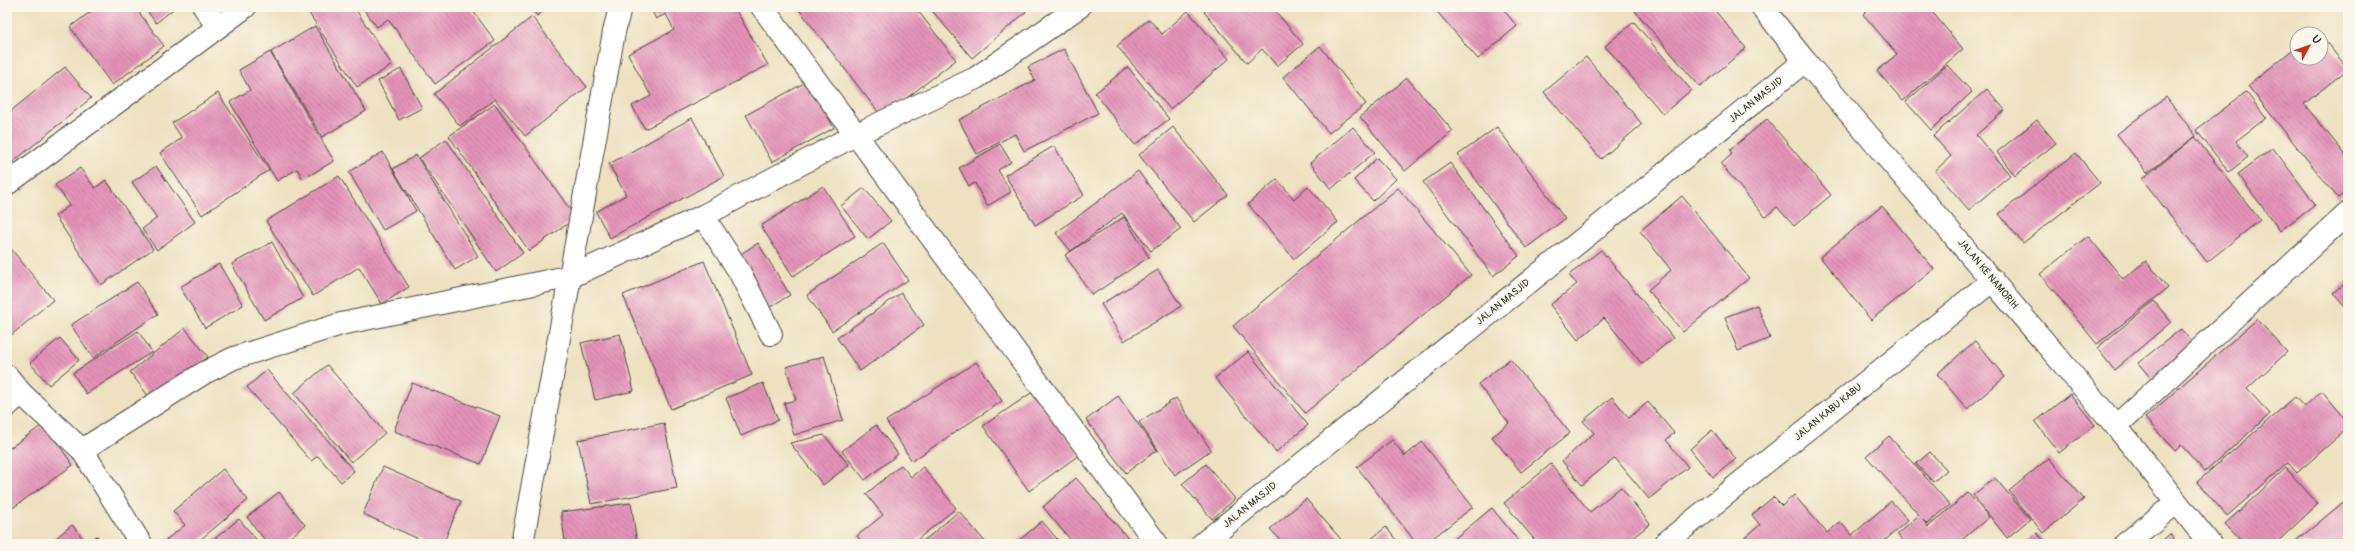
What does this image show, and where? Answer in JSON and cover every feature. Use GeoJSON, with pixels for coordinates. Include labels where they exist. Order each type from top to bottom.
{"type":"FeatureCollection","features":[{"type":"Feature","properties":{"kind":"street"},"geometry":{"type":"LineString","coordinates":[[204,7],[218,26]]}},
{"type":"Feature","properties":{"kind":"street"},"geometry":{"type":"LineString","coordinates":[[7,184],[245,7]]}},
{"type":"Feature","properties":{"kind":"street"},"geometry":{"type":"LineString","coordinates":[[522,544],[572,276],[614,32],[620,7]]}},
{"type":"Feature","properties":{"kind":"street"},"geometry":{"type":"LineString","coordinates":[[762,7],[1157,544]]}},
{"type":"Feature","properties":{"kind":"street"},"geometry":{"type":"LineString","coordinates":[[82,450],[204,373],[234,358],[341,324],[572,276],[703,216],[855,135],[976,78],[1079,7]]}},
{"type":"Feature","properties":{"kind":"street","name":"JALAN KE NAMORIH"},"geometry":{"type":"LineString","coordinates":[[1762,7],[1805,61],[2116,426],[2210,544]]}},
{"type":"Feature","properties":{"kind":"street","name":"JALAN MASJID"},"geometry":{"type":"LineString","coordinates":[[1202,544],[1805,61]]}},
{"type":"Feature","properties":{"kind":"street"},"geometry":{"type":"LineString","coordinates":[[2116,426],[2348,213]]}},
{"type":"Feature","properties":{"kind":"street"},"geometry":{"type":"LineString","coordinates":[[703,216],[738,271],[771,334]]}},
{"type":"Feature","properties":{"kind":"street","name":"JALAN KABU KABU"},"geometry":{"type":"LineString","coordinates":[[1664,544],[1993,280]]}},
{"type":"Feature","properties":{"kind":"street"},"geometry":{"type":"LineString","coordinates":[[7,376],[14,400],[82,450],[141,544]]}},
{"type":"Feature","properties":{"kind":"street"},"geometry":{"type":"LineString","coordinates":[[2125,544],[2176,503]]}},
{"type":"Feature","properties":{"kind":"building"},"geometry":{"type":"Polygon","coordinates":[[[97,7],[135,7],[164,46],[112,85],[70,27],[97,7]]]}},
{"type":"Feature","properties":{"kind":"building"},"geometry":{"type":"Polygon","coordinates":[[[144,7],[176,7],[156,23],[144,7]]]}},
{"type":"Feature","properties":{"kind":"building"},"geometry":{"type":"Polygon","coordinates":[[[305,7],[354,7],[392,65],[357,87],[305,7]]]}},
{"type":"Feature","properties":{"kind":"building"},"geometry":{"type":"Polygon","coordinates":[[[362,7],[470,7],[495,41],[435,84],[388,19],[377,27],[362,7]]]}},
{"type":"Feature","properties":{"kind":"building"},"geometry":{"type":"Polygon","coordinates":[[[530,7],[548,7],[537,16],[530,7]]]}},
{"type":"Feature","properties":{"kind":"building"},"geometry":{"type":"Polygon","coordinates":[[[650,7],[734,7],[768,65],[645,129],[632,106],[651,96],[628,54],[674,30],[666,14],[656,19],[650,7]]]}},
{"type":"Feature","properties":{"kind":"building"},"geometry":{"type":"Polygon","coordinates":[[[797,7],[915,7],[956,60],[882,117],[797,7]]]}},
{"type":"Feature","properties":{"kind":"building"},"geometry":{"type":"Polygon","coordinates":[[[929,7],[1022,7],[1026,12],[972,58],[929,7]]]}},
{"type":"Feature","properties":{"kind":"building"},"geometry":{"type":"Polygon","coordinates":[[[1210,7],[1272,7],[1303,44],[1277,66],[1262,49],[1247,63],[1204,12],[1210,7]]]}},
{"type":"Feature","properties":{"kind":"building"},"geometry":{"type":"Polygon","coordinates":[[[1433,7],[1501,7],[1517,26],[1478,59],[1433,7]]]}},
{"type":"Feature","properties":{"kind":"building"},"geometry":{"type":"Polygon","coordinates":[[[1639,7],[1712,7],[1746,48],[1700,87],[1635,11],[1639,7]]]}},
{"type":"Feature","properties":{"kind":"building"},"geometry":{"type":"Polygon","coordinates":[[[1871,7],[1928,7],[1963,49],[1903,101],[1877,71],[1897,54],[1863,14],[1871,7]]]}},
{"type":"Feature","properties":{"kind":"building"},"geometry":{"type":"Polygon","coordinates":[[[1188,11],[1229,59],[1170,109],[1117,46],[1149,19],[1162,34],[1188,11]]]}},
{"type":"Feature","properties":{"kind":"building"},"geometry":{"type":"Polygon","coordinates":[[[532,17],[587,87],[525,136],[495,99],[460,126],[434,94],[532,17]]]}},
{"type":"Feature","properties":{"kind":"building"},"geometry":{"type":"Polygon","coordinates":[[[1634,22],[1691,90],[1663,114],[1605,46],[1634,22]]]}},
{"type":"Feature","properties":{"kind":"building"},"geometry":{"type":"Polygon","coordinates":[[[315,26],[366,111],[322,137],[271,52],[315,26]]]}},
{"type":"Feature","properties":{"kind":"building"},"geometry":{"type":"Polygon","coordinates":[[[1320,46],[1366,104],[1329,133],[1283,77],[1320,46]]]}},
{"type":"Feature","properties":{"kind":"building"},"geometry":{"type":"Polygon","coordinates":[[[2329,46],[2348,69],[2304,104],[2348,158],[2348,190],[2338,198],[2248,86],[2289,53],[2289,66],[2329,66],[2329,46]]]}},
{"type":"Feature","properties":{"kind":"building"},"geometry":{"type":"Polygon","coordinates":[[[1064,49],[1098,113],[1024,151],[1015,134],[977,154],[959,120],[1035,80],[1028,67],[1064,49]]]}},
{"type":"Feature","properties":{"kind":"building"},"geometry":{"type":"Polygon","coordinates":[[[270,52],[334,161],[303,179],[297,169],[277,181],[230,102],[250,90],[239,70],[270,52]]]}},
{"type":"Feature","properties":{"kind":"building"},"geometry":{"type":"Polygon","coordinates":[[[1586,57],[1642,124],[1601,159],[1544,92],[1586,57]]]}},
{"type":"Feature","properties":{"kind":"building"},"geometry":{"type":"Polygon","coordinates":[[[1947,65],[1972,92],[1931,130],[1906,102],[1947,65]]]}},
{"type":"Feature","properties":{"kind":"building"},"geometry":{"type":"Polygon","coordinates":[[[65,67],[91,98],[7,167],[7,114],[65,67]]]}},
{"type":"Feature","properties":{"kind":"building"},"geometry":{"type":"Polygon","coordinates":[[[1128,67],[1169,119],[1135,145],[1095,93],[1128,67]]]}},
{"type":"Feature","properties":{"kind":"building"},"geometry":{"type":"Polygon","coordinates":[[[401,69],[422,108],[399,120],[378,81],[401,69]]]}},
{"type":"Feature","properties":{"kind":"building"},"geometry":{"type":"Polygon","coordinates":[[[1407,78],[1453,131],[1405,171],[1360,117],[1407,78]]]}},
{"type":"Feature","properties":{"kind":"building"},"geometry":{"type":"Polygon","coordinates":[[[808,81],[834,128],[772,162],[746,115],[808,81]]]}},
{"type":"Feature","properties":{"kind":"building"},"geometry":{"type":"Polygon","coordinates":[[[1987,89],[2005,110],[1976,135],[2010,175],[1969,210],[1935,171],[1951,156],[1933,136],[1987,89]]]}},
{"type":"Feature","properties":{"kind":"building"},"geometry":{"type":"Polygon","coordinates":[[[2246,92],[2266,118],[2236,141],[2248,157],[2229,172],[2196,130],[2246,92]]]}},
{"type":"Feature","properties":{"kind":"building"},"geometry":{"type":"Polygon","coordinates":[[[218,93],[269,170],[202,215],[160,153],[182,138],[172,123],[218,93]]]}},
{"type":"Feature","properties":{"kind":"building"},"geometry":{"type":"Polygon","coordinates":[[[2166,97],[2196,136],[2147,173],[2117,134],[2166,97]]]}},
{"type":"Feature","properties":{"kind":"building"},"geometry":{"type":"Polygon","coordinates":[[[495,104],[576,218],[529,251],[449,136],[495,104]]]}},
{"type":"Feature","properties":{"kind":"building"},"geometry":{"type":"Polygon","coordinates":[[[692,118],[724,176],[610,238],[596,212],[626,195],[609,164],[692,118]]]}},
{"type":"Feature","properties":{"kind":"building"},"geometry":{"type":"Polygon","coordinates":[[[1767,119],[1831,195],[1794,226],[1777,207],[1765,217],[1721,164],[1732,154],[1730,150],[1767,119]]]}},
{"type":"Feature","properties":{"kind":"building"},"geometry":{"type":"Polygon","coordinates":[[[2037,120],[2056,143],[2015,176],[1997,152],[2037,120]]]}},
{"type":"Feature","properties":{"kind":"building"},"geometry":{"type":"Polygon","coordinates":[[[1173,127],[1228,195],[1194,222],[1139,155],[1173,127]]]}},
{"type":"Feature","properties":{"kind":"building"},"geometry":{"type":"Polygon","coordinates":[[[1353,127],[1375,152],[1331,189],[1310,163],[1353,127]]]}},
{"type":"Feature","properties":{"kind":"building"},"geometry":{"type":"Polygon","coordinates":[[[1497,127],[1565,219],[1526,248],[1458,155],[1497,127]]]}},
{"type":"Feature","properties":{"kind":"building"},"geometry":{"type":"Polygon","coordinates":[[[2195,137],[2260,220],[2207,262],[2142,179],[2195,137]]]}},
{"type":"Feature","properties":{"kind":"building"},"geometry":{"type":"Polygon","coordinates":[[[446,139],[523,253],[496,272],[419,158],[446,139]]]}},
{"type":"Feature","properties":{"kind":"building"},"geometry":{"type":"Polygon","coordinates":[[[1000,144],[1011,162],[998,170],[1011,192],[987,206],[975,183],[969,186],[959,168],[1000,144]]]}},
{"type":"Feature","properties":{"kind":"building"},"geometry":{"type":"Polygon","coordinates":[[[1054,146],[1084,195],[1035,225],[1005,175],[1054,146]]]}},
{"type":"Feature","properties":{"kind":"building"},"geometry":{"type":"Polygon","coordinates":[[[2273,148],[2315,204],[2280,231],[2238,174],[2273,148]]]}},
{"type":"Feature","properties":{"kind":"building"},"geometry":{"type":"Polygon","coordinates":[[[383,152],[416,211],[383,230],[349,172],[383,152]]]}},
{"type":"Feature","properties":{"kind":"building"},"geometry":{"type":"Polygon","coordinates":[[[2076,153],[2100,183],[2023,243],[1999,214],[2076,153]]]}},
{"type":"Feature","properties":{"kind":"building"},"geometry":{"type":"Polygon","coordinates":[[[416,155],[478,256],[455,270],[393,169],[416,155]]]}},
{"type":"Feature","properties":{"kind":"building"},"geometry":{"type":"Polygon","coordinates":[[[1377,158],[1396,179],[1373,201],[1354,180],[1377,158]]]}},
{"type":"Feature","properties":{"kind":"building"},"geometry":{"type":"Polygon","coordinates":[[[1450,163],[1519,256],[1493,276],[1423,182],[1450,163]]]}},
{"type":"Feature","properties":{"kind":"building"},"geometry":{"type":"Polygon","coordinates":[[[156,166],[195,222],[157,250],[142,229],[157,218],[132,182],[156,166]]]}},
{"type":"Feature","properties":{"kind":"building"},"geometry":{"type":"Polygon","coordinates":[[[80,168],[95,188],[106,180],[153,249],[101,285],[55,216],[70,205],[55,185],[80,168]]]}},
{"type":"Feature","properties":{"kind":"building"},"geometry":{"type":"Polygon","coordinates":[[[1138,171],[1181,229],[1151,251],[1122,213],[1071,251],[1056,233],[1138,171]]]}},
{"type":"Feature","properties":{"kind":"building"},"geometry":{"type":"Polygon","coordinates":[[[339,176],[409,287],[382,304],[359,267],[313,296],[266,221],[339,176]]]}},
{"type":"Feature","properties":{"kind":"building"},"geometry":{"type":"Polygon","coordinates":[[[1277,179],[1294,199],[1308,186],[1338,222],[1294,259],[1248,204],[1277,179]]]}},
{"type":"Feature","properties":{"kind":"building"},"geometry":{"type":"Polygon","coordinates":[[[823,186],[855,236],[793,276],[761,226],[823,186]]]}},
{"type":"Feature","properties":{"kind":"building"},"geometry":{"type":"Polygon","coordinates":[[[864,188],[891,221],[868,239],[841,206],[864,188]]]}},
{"type":"Feature","properties":{"kind":"building"},"geometry":{"type":"Polygon","coordinates":[[[1398,188],[1471,275],[1305,413],[1233,326],[1398,188]]]}},
{"type":"Feature","properties":{"kind":"building"},"geometry":{"type":"Polygon","coordinates":[[[1682,196],[1749,278],[1683,332],[1648,290],[1671,270],[1640,231],[1682,196]]]}},
{"type":"Feature","properties":{"kind":"building"},"geometry":{"type":"Polygon","coordinates":[[[1882,206],[1934,269],[1871,320],[1820,257],[1882,206]]]}},
{"type":"Feature","properties":{"kind":"building"},"geometry":{"type":"Polygon","coordinates":[[[1124,217],[1149,257],[1092,295],[1065,255],[1124,217]]]}},
{"type":"Feature","properties":{"kind":"building"},"geometry":{"type":"Polygon","coordinates":[[[2088,236],[2123,279],[2146,261],[2168,288],[2097,344],[2040,274],[2088,236]]]}},
{"type":"Feature","properties":{"kind":"building"},"geometry":{"type":"Polygon","coordinates":[[[272,242],[303,298],[264,320],[232,264],[272,242]]]}},
{"type":"Feature","properties":{"kind":"building"},"geometry":{"type":"Polygon","coordinates":[[[758,243],[790,295],[768,308],[736,257],[758,243]]]}},
{"type":"Feature","properties":{"kind":"building"},"geometry":{"type":"Polygon","coordinates":[[[883,243],[908,280],[832,331],[807,295],[883,243]]]}},
{"type":"Feature","properties":{"kind":"building"},"geometry":{"type":"Polygon","coordinates":[[[7,244],[53,300],[9,337],[7,335],[7,244]]]}},
{"type":"Feature","properties":{"kind":"building"},"geometry":{"type":"Polygon","coordinates":[[[1601,250],[1673,338],[1642,364],[1604,318],[1578,340],[1550,305],[1577,284],[1569,275],[1601,250]]]}},
{"type":"Feature","properties":{"kind":"building"},"geometry":{"type":"Polygon","coordinates":[[[704,261],[752,375],[671,409],[623,295],[704,261]]]}},
{"type":"Feature","properties":{"kind":"building"},"geometry":{"type":"Polygon","coordinates":[[[219,264],[243,305],[205,328],[180,287],[219,264]]]}},
{"type":"Feature","properties":{"kind":"building"},"geometry":{"type":"Polygon","coordinates":[[[1158,270],[1181,306],[1124,341],[1101,304],[1158,270]]]}},
{"type":"Feature","properties":{"kind":"building"},"geometry":{"type":"Polygon","coordinates":[[[2347,281],[2348,282],[2348,311],[2333,293],[2347,281]]]}},
{"type":"Feature","properties":{"kind":"building"},"geometry":{"type":"Polygon","coordinates":[[[137,282],[158,314],[93,358],[71,325],[137,282]]]}},
{"type":"Feature","properties":{"kind":"building"},"geometry":{"type":"Polygon","coordinates":[[[901,293],[924,325],[860,371],[837,338],[901,293]]]}},
{"type":"Feature","properties":{"kind":"building"},"geometry":{"type":"Polygon","coordinates":[[[2154,301],[2171,322],[2114,370],[2097,348],[2154,301]]]}},
{"type":"Feature","properties":{"kind":"building"},"geometry":{"type":"Polygon","coordinates":[[[1757,305],[1770,338],[1738,351],[1725,317],[1757,305]]]}},
{"type":"Feature","properties":{"kind":"building"},"geometry":{"type":"Polygon","coordinates":[[[2257,319],[2287,352],[2247,389],[2270,414],[2205,472],[2181,445],[2175,451],[2145,418],[2257,319]]]}},
{"type":"Feature","properties":{"kind":"building"},"geometry":{"type":"Polygon","coordinates":[[[185,328],[208,357],[153,402],[130,372],[185,328]]]}},
{"type":"Feature","properties":{"kind":"building"},"geometry":{"type":"Polygon","coordinates":[[[2181,329],[2197,348],[2154,382],[2138,363],[2181,329]]]}},
{"type":"Feature","properties":{"kind":"building"},"geometry":{"type":"Polygon","coordinates":[[[138,331],[152,352],[86,394],[73,373],[138,331]]]}},
{"type":"Feature","properties":{"kind":"building"},"geometry":{"type":"Polygon","coordinates":[[[620,334],[634,391],[595,400],[581,343],[620,334]]]}},
{"type":"Feature","properties":{"kind":"building"},"geometry":{"type":"Polygon","coordinates":[[[60,338],[79,360],[49,385],[30,363],[60,338]]]}},
{"type":"Feature","properties":{"kind":"building"},"geometry":{"type":"Polygon","coordinates":[[[1975,341],[2005,377],[1967,409],[1937,374],[1975,341]]]}},
{"type":"Feature","properties":{"kind":"building"},"geometry":{"type":"Polygon","coordinates":[[[1248,352],[1308,425],[1276,452],[1215,378],[1248,352]]]}},
{"type":"Feature","properties":{"kind":"building"},"geometry":{"type":"Polygon","coordinates":[[[824,356],[843,420],[794,435],[784,403],[796,400],[786,367],[824,356]]]}},
{"type":"Feature","properties":{"kind":"building"},"geometry":{"type":"Polygon","coordinates":[[[1510,359],[1570,433],[1521,472],[1492,437],[1509,423],[1478,384],[1510,359]]]}},
{"type":"Feature","properties":{"kind":"building"},"geometry":{"type":"Polygon","coordinates":[[[976,362],[1002,401],[912,461],[886,421],[976,362]]]}},
{"type":"Feature","properties":{"kind":"building"},"geometry":{"type":"Polygon","coordinates":[[[327,365],[385,433],[351,462],[294,393],[327,365]]]}},
{"type":"Feature","properties":{"kind":"building"},"geometry":{"type":"Polygon","coordinates":[[[267,370],[354,471],[341,482],[318,456],[311,461],[247,387],[267,370]]]}},
{"type":"Feature","properties":{"kind":"building"},"geometry":{"type":"Polygon","coordinates":[[[412,383],[500,416],[481,464],[394,431],[412,383]]]}},
{"type":"Feature","properties":{"kind":"building"},"geometry":{"type":"Polygon","coordinates":[[[763,383],[778,420],[741,436],[726,398],[763,383]]]}},
{"type":"Feature","properties":{"kind":"building"},"geometry":{"type":"Polygon","coordinates":[[[1034,391],[1079,455],[1029,491],[983,426],[1034,391]]]}},
{"type":"Feature","properties":{"kind":"building"},"geometry":{"type":"Polygon","coordinates":[[[2322,391],[2348,422],[2348,428],[2297,473],[2288,463],[2227,516],[2197,482],[2295,397],[2304,407],[2322,391]]]}},
{"type":"Feature","properties":{"kind":"building"},"geometry":{"type":"Polygon","coordinates":[[[2070,394],[2095,425],[2059,453],[2035,422],[2070,394]]]}},
{"type":"Feature","properties":{"kind":"building"},"geometry":{"type":"Polygon","coordinates":[[[1118,396],[1157,450],[1126,473],[1086,420],[1118,396]]]}},
{"type":"Feature","properties":{"kind":"building"},"geometry":{"type":"Polygon","coordinates":[[[1612,397],[1629,418],[1648,402],[1674,433],[1666,440],[1688,467],[1649,499],[1615,458],[1582,485],[1562,461],[1594,433],[1583,421],[1612,397]]]}},
{"type":"Feature","properties":{"kind":"building"},"geometry":{"type":"Polygon","coordinates":[[[1176,398],[1211,450],[1175,475],[1139,422],[1176,398]]]}},
{"type":"Feature","properties":{"kind":"building"},"geometry":{"type":"Polygon","coordinates":[[[664,423],[677,488],[591,504],[578,440],[664,423]]]}},
{"type":"Feature","properties":{"kind":"building"},"geometry":{"type":"Polygon","coordinates":[[[44,424],[73,465],[7,512],[7,450],[44,424]]]}},
{"type":"Feature","properties":{"kind":"building"},"geometry":{"type":"Polygon","coordinates":[[[876,425],[898,454],[865,480],[842,451],[876,425]]]}},
{"type":"Feature","properties":{"kind":"building"},"geometry":{"type":"Polygon","coordinates":[[[1712,430],[1736,459],[1713,477],[1690,449],[1712,430]]]}},
{"type":"Feature","properties":{"kind":"building"},"geometry":{"type":"Polygon","coordinates":[[[824,435],[849,465],[823,485],[790,443],[824,435]]]}},
{"type":"Feature","properties":{"kind":"building"},"geometry":{"type":"Polygon","coordinates":[[[1889,436],[1950,505],[1927,524],[1923,520],[1928,527],[1968,493],[1989,517],[1957,544],[1906,544],[1897,534],[1919,515],[1866,456],[1889,436]]]}},
{"type":"Feature","properties":{"kind":"building"},"geometry":{"type":"Polygon","coordinates":[[[1392,440],[1405,456],[1422,442],[1473,507],[1425,544],[1417,544],[1357,467],[1392,440]]]}},
{"type":"Feature","properties":{"kind":"building"},"geometry":{"type":"Polygon","coordinates":[[[1930,452],[1947,470],[1933,482],[1916,464],[1930,452]]]}},
{"type":"Feature","properties":{"kind":"building"},"geometry":{"type":"Polygon","coordinates":[[[2049,458],[2084,499],[2043,533],[2009,491],[2049,458]]]}},
{"type":"Feature","properties":{"kind":"building"},"geometry":{"type":"Polygon","coordinates":[[[1206,464],[1235,499],[1212,519],[1182,484],[1206,464]]]}},
{"type":"Feature","properties":{"kind":"building"},"geometry":{"type":"Polygon","coordinates":[[[1551,464],[1590,512],[1621,487],[1650,524],[1625,544],[1538,544],[1504,503],[1551,464]]]}},
{"type":"Feature","properties":{"kind":"building"},"geometry":{"type":"Polygon","coordinates":[[[901,465],[911,477],[923,467],[956,508],[912,544],[864,544],[857,536],[883,515],[866,494],[901,465]]]}},
{"type":"Feature","properties":{"kind":"building"},"geometry":{"type":"Polygon","coordinates":[[[383,467],[461,501],[443,544],[430,544],[363,514],[383,467]]]}},
{"type":"Feature","properties":{"kind":"building"},"geometry":{"type":"Polygon","coordinates":[[[2286,468],[2318,504],[2275,544],[2244,544],[2225,524],[2286,468]]]}},
{"type":"Feature","properties":{"kind":"building"},"geometry":{"type":"Polygon","coordinates":[[[223,469],[248,500],[195,544],[169,544],[166,540],[185,525],[173,511],[223,469]]]}},
{"type":"Feature","properties":{"kind":"building"},"geometry":{"type":"Polygon","coordinates":[[[1076,478],[1133,544],[1074,544],[1043,507],[1076,478]]]}},
{"type":"Feature","properties":{"kind":"building"},"geometry":{"type":"Polygon","coordinates":[[[1995,478],[2030,519],[2007,538],[1973,495],[1995,478]]]}},
{"type":"Feature","properties":{"kind":"building"},"geometry":{"type":"Polygon","coordinates":[[[279,492],[305,525],[282,544],[268,544],[247,517],[279,492]]]}},
{"type":"Feature","properties":{"kind":"building"},"geometry":{"type":"Polygon","coordinates":[[[1794,495],[1827,533],[1840,522],[1852,535],[1891,501],[1908,520],[1881,544],[1745,544],[1742,540],[1760,525],[1752,515],[1773,497],[1782,506],[1794,495]]]}},
{"type":"Feature","properties":{"kind":"building"},"geometry":{"type":"Polygon","coordinates":[[[2348,498],[2348,544],[2292,544],[2317,524],[2348,498]]]}},
{"type":"Feature","properties":{"kind":"building"},"geometry":{"type":"Polygon","coordinates":[[[1306,499],[1345,544],[1284,544],[1270,529],[1306,499]]]}},
{"type":"Feature","properties":{"kind":"building"},"geometry":{"type":"Polygon","coordinates":[[[631,503],[637,544],[556,544],[565,541],[561,512],[631,503]]]}},
{"type":"Feature","properties":{"kind":"building"},"geometry":{"type":"Polygon","coordinates":[[[1492,508],[1521,544],[1448,544],[1492,508]]]}},
{"type":"Feature","properties":{"kind":"building"},"geometry":{"type":"Polygon","coordinates":[[[959,511],[987,544],[920,544],[959,511]]]}},
{"type":"Feature","properties":{"kind":"building"},"geometry":{"type":"Polygon","coordinates":[[[239,519],[260,544],[208,544],[239,519]]]}},
{"type":"Feature","properties":{"kind":"building"},"geometry":{"type":"Polygon","coordinates":[[[1042,521],[1061,544],[1016,543],[1042,521]]]}},
{"type":"Feature","properties":{"kind":"building"},"geometry":{"type":"Polygon","coordinates":[[[72,525],[87,543],[97,536],[104,544],[48,544],[72,525]]]}},
{"type":"Feature","properties":{"kind":"building"},"geometry":{"type":"Polygon","coordinates":[[[1386,527],[1399,544],[1365,544],[1386,527]]]}},
{"type":"Feature","properties":{"kind":"building"},"geometry":{"type":"Polygon","coordinates":[[[2037,533],[2047,544],[2024,544],[2037,533]]]}},
{"type":"Feature","properties":{"kind":"building"},"geometry":{"type":"Polygon","coordinates":[[[2170,534],[2178,544],[2158,544],[2170,534]]]}}]}
